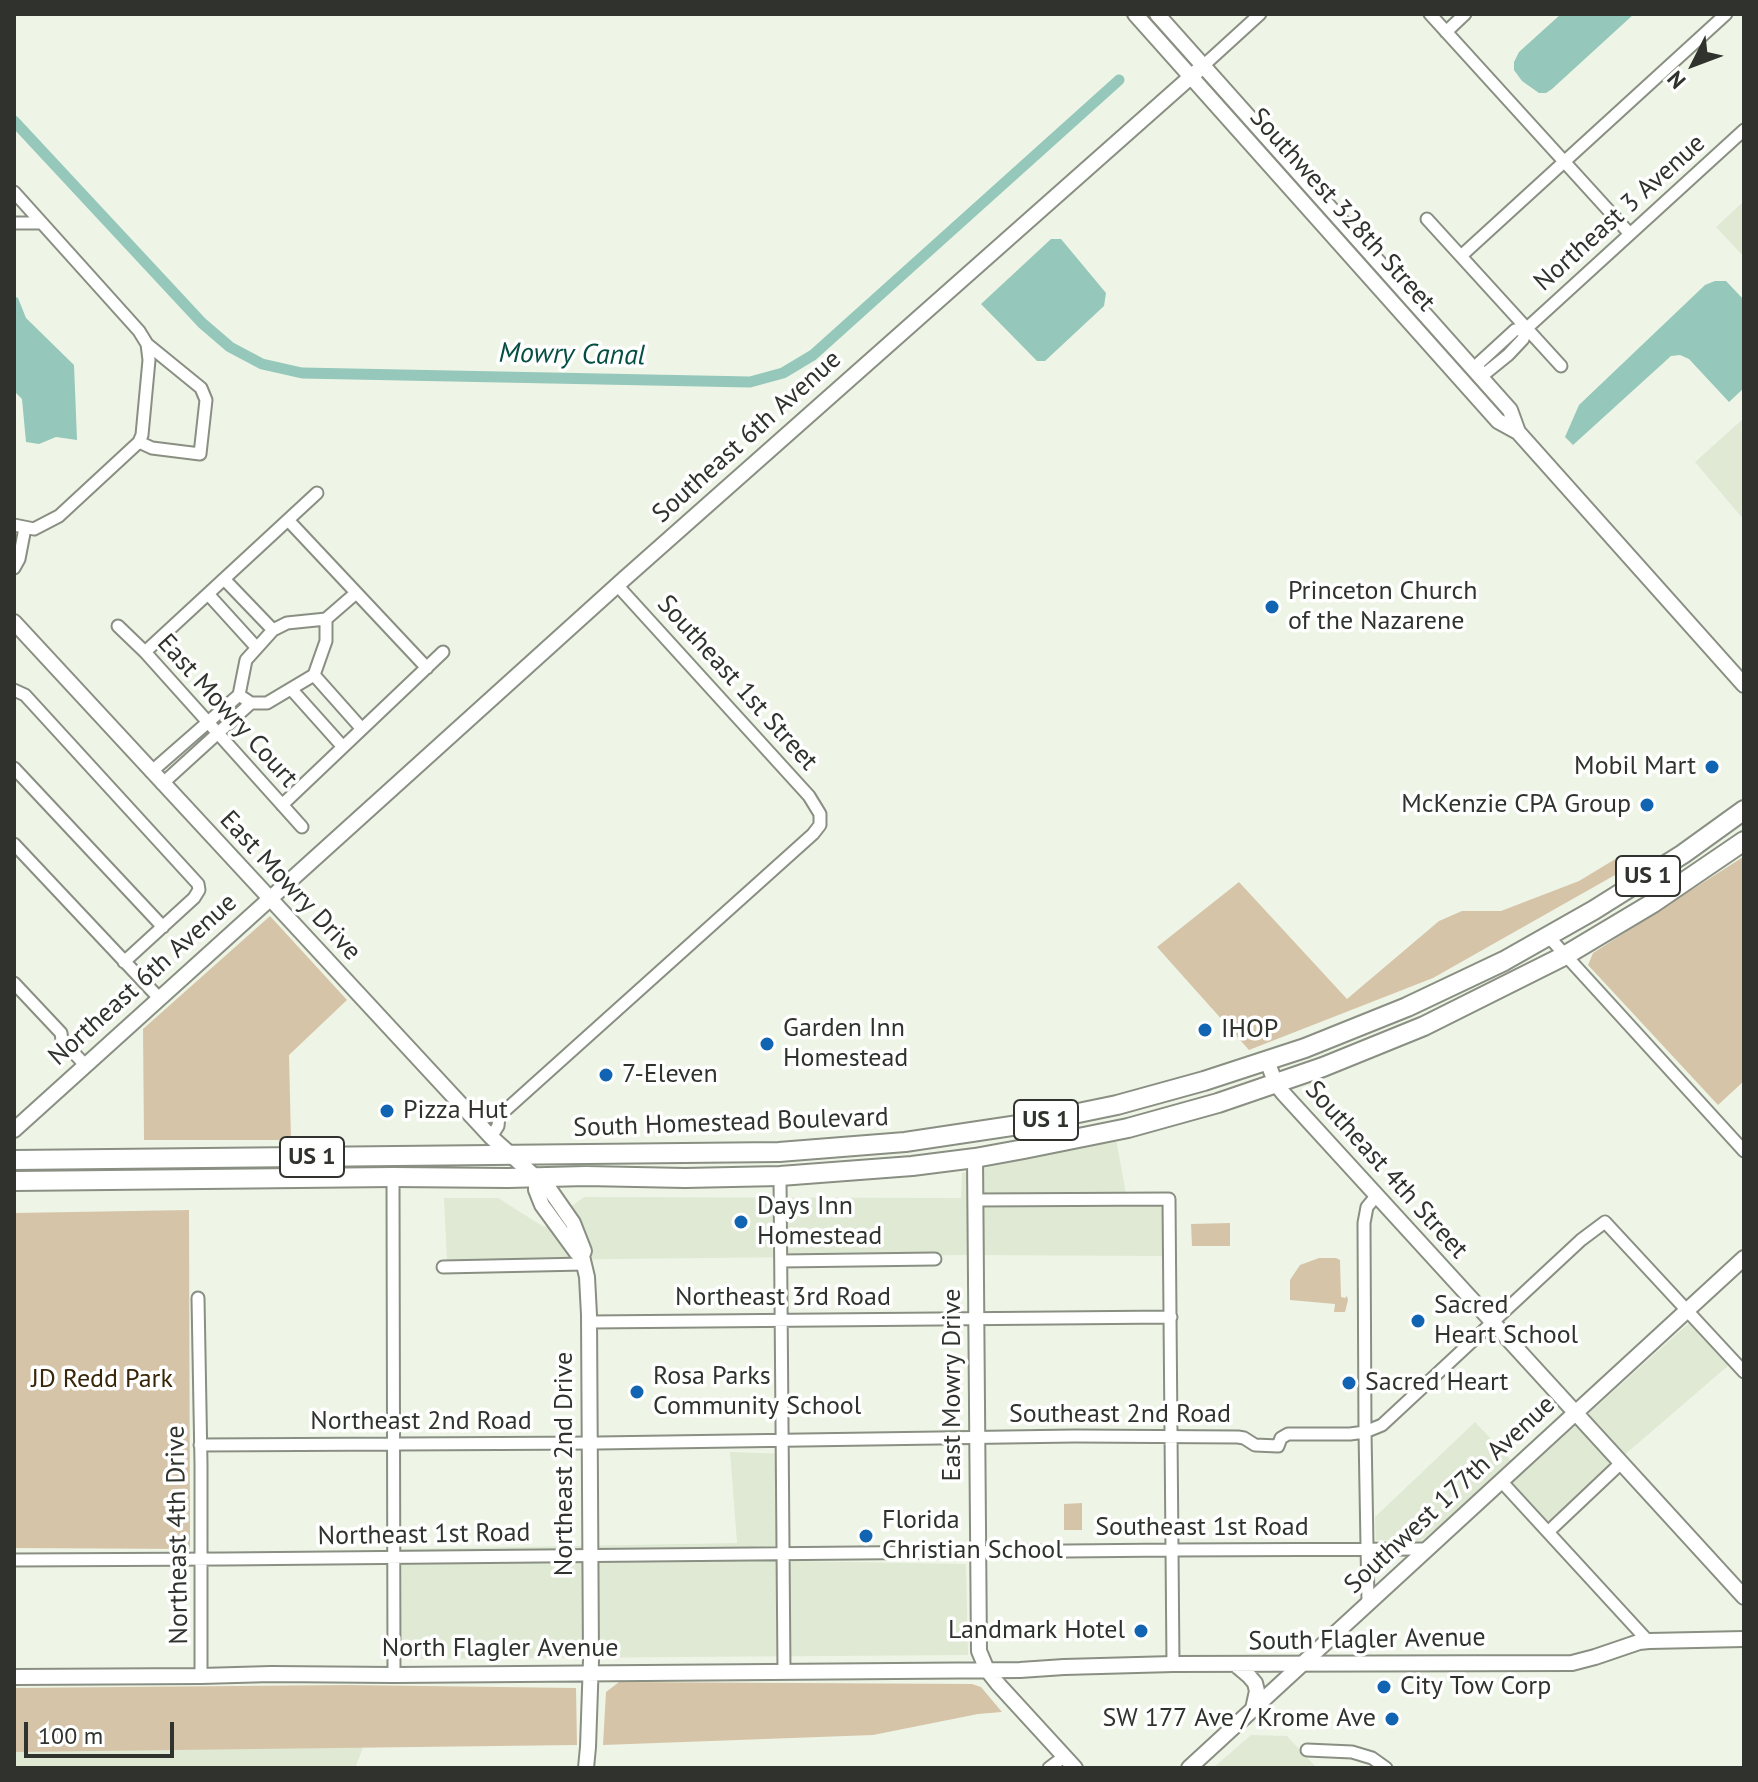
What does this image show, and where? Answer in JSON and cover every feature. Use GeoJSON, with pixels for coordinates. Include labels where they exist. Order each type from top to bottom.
{"type":"FeatureCollection","features":[{"type":"Feature","properties":{"kind":"highway","name":"South Homestead Boulevard"},"geometry":{"type":"LineString","coordinates":[[511,1156],[779,1152],[905,1142],[1025,1124],[1159,1094],[1319,1042],[1407,1007],[1504,961],[1645,879],[1744,810]]}},
{"type":"Feature","properties":{"kind":"highway","name":"South Homestead Boulevard"},"geometry":{"type":"LineString","coordinates":[[536,1177],[685,1178],[849,1172],[975,1158],[1128,1128],[1218,1103],[1276,1084],[1424,1026],[1566,955],[1653,903],[1744,841]]}},
{"type":"Feature","properties":{"kind":"highway"},"geometry":{"type":"LineString","coordinates":[[975,1158],[981,1147],[989,1143],[1064,1127],[1083,1112]]}},
{"type":"Feature","properties":{"kind":"highway"},"geometry":{"type":"LineString","coordinates":[[849,1172],[869,1156],[951,1147],[959,1142],[962,1135]]}},
{"type":"Feature","properties":{"kind":"highway","name":"US 1"},"geometry":{"type":"LineString","coordinates":[[14,1160],[511,1156]]}},
{"type":"Feature","properties":{"kind":"highway","name":"US 1"},"geometry":{"type":"LineString","coordinates":[[14,1181],[536,1177]]}},
{"type":"Feature","properties":{"kind":"street","name":"Southwest 328th Street"},"geometry":{"type":"LineString","coordinates":[[1135,14],[1498,421],[1518,432],[1744,685]]}},
{"type":"Feature","properties":{"kind":"street","name":"Southwest 328th Street"},"geometry":{"type":"LineString","coordinates":[[1157,14],[1510,410],[1518,432]]}},
{"type":"Feature","properties":{"kind":"street","name":"Southeast 6th Avenue"},"geometry":{"type":"LineString","coordinates":[[269,899],[617,585],[1260,14]]}},
{"type":"Feature","properties":{"kind":"street"},"geometry":{"type":"LineString","coordinates":[[1430,14],[1630,234]]}},
{"type":"Feature","properties":{"kind":"street"},"geometry":{"type":"LineString","coordinates":[[1446,32],[1465,14]]}},
{"type":"Feature","properties":{"kind":"street"},"geometry":{"type":"LineString","coordinates":[[1461,256],[1726,14]]}},
{"type":"Feature","properties":{"kind":"street","name":"Northeast 3 Avenue"},"geometry":{"type":"LineString","coordinates":[[1477,374],[1479,363],[1510,343],[1515,330],[1527,328],[1744,130]]}},
{"type":"Feature","properties":{"kind":"street"},"geometry":{"type":"LineString","coordinates":[[14,192],[139,331],[147,344],[201,388],[206,400],[200,454],[152,448],[139,442]]}},
{"type":"Feature","properties":{"kind":"street"},"geometry":{"type":"LineString","coordinates":[[1427,219],[1561,366]]}},
{"type":"Feature","properties":{"kind":"street"},"geometry":{"type":"LineString","coordinates":[[14,223],[42,223]]}},
{"type":"Feature","properties":{"kind":"street"},"geometry":{"type":"LineString","coordinates":[[14,568],[19,559],[20,527],[34,529],[59,516],[139,442],[149,360],[147,344]]}},
{"type":"Feature","properties":{"kind":"street"},"geometry":{"type":"LineString","coordinates":[[145,652],[317,493]]}},
{"type":"Feature","properties":{"kind":"street"},"geometry":{"type":"LineString","coordinates":[[288,520],[427,668]]}},
{"type":"Feature","properties":{"kind":"street"},"geometry":{"type":"LineString","coordinates":[[224,579],[273,630]]}},
{"type":"Feature","properties":{"kind":"street","name":"Southeast 1st Street"},"geometry":{"type":"LineString","coordinates":[[499,1116],[820,825],[820,814],[809,796],[617,585]]}},
{"type":"Feature","properties":{"kind":"street"},"geometry":{"type":"LineString","coordinates":[[151,772],[239,695],[246,660],[273,630],[287,623],[326,619],[356,593]]}},
{"type":"Feature","properties":{"kind":"street"},"geometry":{"type":"LineString","coordinates":[[208,594],[257,648]]}},
{"type":"Feature","properties":{"kind":"street"},"geometry":{"type":"LineString","coordinates":[[239,695],[251,703],[267,703],[314,675],[326,641],[326,619]]}},
{"type":"Feature","properties":{"kind":"street","name":"East Mowry Drive"},"geometry":{"type":"LineString","coordinates":[[14,622],[475,1120],[536,1177]]}},
{"type":"Feature","properties":{"kind":"street","name":"East Mowry Court"},"geometry":{"type":"LineString","coordinates":[[118,626],[302,827]]}},
{"type":"Feature","properties":{"kind":"street"},"geometry":{"type":"LineString","coordinates":[[282,805],[443,652]]}},
{"type":"Feature","properties":{"kind":"street"},"geometry":{"type":"LineString","coordinates":[[314,675],[362,729]]}},
{"type":"Feature","properties":{"kind":"street"},"geometry":{"type":"LineString","coordinates":[[14,690],[25,695],[196,881],[199,890],[196,896],[124,962]]}},
{"type":"Feature","properties":{"kind":"street"},"geometry":{"type":"LineString","coordinates":[[292,690],[343,747]]}},
{"type":"Feature","properties":{"kind":"street"},"geometry":{"type":"LineString","coordinates":[[162,784],[251,703]]}},
{"type":"Feature","properties":{"kind":"street"},"geometry":{"type":"LineString","coordinates":[[14,768],[163,927]]}},
{"type":"Feature","properties":{"kind":"street"},"geometry":{"type":"LineString","coordinates":[[14,844],[159,998]]}},
{"type":"Feature","properties":{"kind":"street","name":"Northeast 6th Avenue"},"geometry":{"type":"LineString","coordinates":[[14,1130],[269,899]]}},
{"type":"Feature","properties":{"kind":"street"},"geometry":{"type":"LineString","coordinates":[[1548,936],[1744,1151]]}},
{"type":"Feature","properties":{"kind":"street"},"geometry":{"type":"LineString","coordinates":[[14,983],[61,1033],[62,1040],[87,1062]]}},
{"type":"Feature","properties":{"kind":"street","name":"Southeast 4th Street"},"geometry":{"type":"LineString","coordinates":[[1267,1061],[1276,1084],[1744,1597]]}},
{"type":"Feature","properties":{"kind":"street"},"geometry":{"type":"LineString","coordinates":[[475,1120],[499,1116],[498,1126],[491,1137]]}},
{"type":"Feature","properties":{"kind":"street","name":"East Mowry Drive"},"geometry":{"type":"LineString","coordinates":[[975,1158],[979,1651],[987,1670]]}},
{"type":"Feature","properties":{"kind":"street"},"geometry":{"type":"LineString","coordinates":[[780,1176],[784,1671]]}},
{"type":"Feature","properties":{"kind":"street"},"geometry":{"type":"LineString","coordinates":[[393,1177],[394,1675]]}},
{"type":"Feature","properties":{"kind":"street"},"geometry":{"type":"LineString","coordinates":[[443,1267],[566,1265],[583,1260],[542,1205],[536,1190],[536,1177]]}},
{"type":"Feature","properties":{"kind":"street"},"geometry":{"type":"LineString","coordinates":[[1368,1602],[1364,1223],[1367,1207],[1377,1195]]}},
{"type":"Feature","properties":{"kind":"street"},"geometry":{"type":"LineString","coordinates":[[976,1200],[1169,1199],[1173,1664]]}},
{"type":"Feature","properties":{"kind":"street"},"geometry":{"type":"LineString","coordinates":[[1365,1432],[1382,1425],[1581,1240],[1605,1222],[1744,1372]]}},
{"type":"Feature","properties":{"kind":"street","name":"Southwest 177th Avenue"},"geometry":{"type":"LineString","coordinates":[[1189,1768],[1744,1258]]}},
{"type":"Feature","properties":{"kind":"street"},"geometry":{"type":"LineString","coordinates":[[781,1261],[935,1259]]}},
{"type":"Feature","properties":{"kind":"street","name":"Northeast 2nd Drive"},"geometry":{"type":"LineString","coordinates":[[583,1260],[589,1322],[590,1443],[591,1673],[586,1767]]}},
{"type":"Feature","properties":{"kind":"street","name":"Northeast 4th Drive"},"geometry":{"type":"LineString","coordinates":[[198,1298],[201,1676]]}},
{"type":"Feature","properties":{"kind":"street","name":"Northeast 3rd Road"},"geometry":{"type":"LineString","coordinates":[[589,1322],[1171,1317]]}},
{"type":"Feature","properties":{"kind":"street","name":"Southeast 2nd Road"},"geometry":{"type":"LineString","coordinates":[[977,1437],[1238,1437],[1255,1445],[1278,1446],[1281,1438],[1288,1434],[1365,1432]]}},
{"type":"Feature","properties":{"kind":"street","name":"Northeast 2nd Road"},"geometry":{"type":"LineString","coordinates":[[200,1445],[977,1437]]}},
{"type":"Feature","properties":{"kind":"street"},"geometry":{"type":"LineString","coordinates":[[1548,1532],[1621,1463]]}},
{"type":"Feature","properties":{"kind":"street"},"geometry":{"type":"LineString","coordinates":[[1501,1481],[1648,1641]]}},
{"type":"Feature","properties":{"kind":"street","name":"Southeast 1st Road"},"geometry":{"type":"LineString","coordinates":[[978,1552],[1426,1549]]}},
{"type":"Feature","properties":{"kind":"street","name":"Northeast 1st Road"},"geometry":{"type":"LineString","coordinates":[[14,1560],[978,1552]]}},
{"type":"Feature","properties":{"kind":"street","name":"South Flagler Avenue"},"geometry":{"type":"LineString","coordinates":[[987,1670],[1173,1664],[1572,1663],[1648,1641],[1744,1639]]}},
{"type":"Feature","properties":{"kind":"street"},"geometry":{"type":"LineString","coordinates":[[1236,1665],[1255,1683],[1257,1695],[1253,1709]]}},
{"type":"Feature","properties":{"kind":"street"},"geometry":{"type":"LineString","coordinates":[[987,1670],[1075,1768]]}},
{"type":"Feature","properties":{"kind":"street","name":"North Flagler Avenue"},"geometry":{"type":"LineString","coordinates":[[14,1677],[987,1670]]}},
{"type":"Feature","properties":{"kind":"street"},"geometry":{"type":"LineString","coordinates":[[1307,1750],[1352,1752],[1372,1758],[1386,1768]]}},
{"type":"Feature","properties":{"kind":"street"},"geometry":{"type":"LineString","coordinates":[[1049,1768],[1065,1756]]}},
{"type":"Feature","properties":{"kind":"shaded area"},"geometry":{"type":"Polygon","coordinates":[[[1744,201],[1744,257],[1716,227],[1744,201]]]}},
{"type":"Feature","properties":{"kind":"shaded area"},"geometry":{"type":"Polygon","coordinates":[[[1744,418],[1744,520],[1695,462],[1744,418]]]}},
{"type":"Feature","properties":{"kind":"shaded area"},"geometry":{"type":"Polygon","coordinates":[[[1116,1139],[1128,1204],[1163,1204],[1163,1256],[447,1261],[444,1198],[498,1198],[544,1227],[584,1197],[961,1198],[962,1173],[1116,1139]]]}},
{"type":"Feature","properties":{"kind":"shaded area"},"geometry":{"type":"Polygon","coordinates":[[[1689,1323],[1729,1365],[1615,1463],[1541,1532],[1495,1481],[1420,1542],[1376,1540],[1375,1517],[1475,1422],[1523,1473],[1689,1323]]]}},
{"type":"Feature","properties":{"kind":"shaded area"},"geometry":{"type":"Polygon","coordinates":[[[730,1452],[790,1454],[790,1561],[966,1564],[968,1655],[401,1659],[402,1549],[737,1543],[730,1452]]]}},
{"type":"Feature","properties":{"kind":"shaded area"},"geometry":{"type":"Polygon","coordinates":[[[364,1686],[363,1748],[355,1768],[14,1768],[14,1689],[364,1686]]]}},
{"type":"Feature","properties":{"kind":"shaded area"},"geometry":{"type":"Polygon","coordinates":[[[1251,1735],[1287,1736],[1317,1768],[1213,1768],[1251,1735]]]}},
{"type":"Feature","properties":{"kind":"green space"},"geometry":{"type":"Polygon","coordinates":[[[1322,211],[1400,295],[1397,297],[1388,290],[1320,213],[1322,211]]]}},
{"type":"Feature","properties":{"kind":"green space"},"geometry":{"type":"Polygon","coordinates":[[[1622,855],[1631,866],[1433,978],[1249,1050],[1157,947],[1239,882],[1347,999],[1439,921],[1462,911],[1501,911],[1579,881],[1622,855]]]}},
{"type":"Feature","properties":{"kind":"green space"},"geometry":{"type":"Polygon","coordinates":[[[1743,857],[1744,1081],[1718,1105],[1588,965],[1593,953],[1743,857]]]}},
{"type":"Feature","properties":{"kind":"green space"},"geometry":{"type":"Polygon","coordinates":[[[270,916],[347,1000],[289,1055],[291,1140],[144,1140],[143,1029],[270,916]]]}},
{"type":"Feature","properties":{"kind":"green space","name":"JD Redd Park"},"geometry":{"type":"Polygon","coordinates":[[[189,1210],[190,1549],[14,1548],[14,1213],[189,1210]]]}},
{"type":"Feature","properties":{"kind":"green space"},"geometry":{"type":"Polygon","coordinates":[[[1230,1223],[1230,1246],[1192,1246],[1191,1224],[1230,1223]]]}},
{"type":"Feature","properties":{"kind":"green space"},"geometry":{"type":"Polygon","coordinates":[[[1319,1258],[1340,1260],[1341,1297],[1347,1296],[1348,1300],[1345,1312],[1334,1312],[1335,1304],[1290,1300],[1290,1280],[1300,1265],[1319,1258]]]}},
{"type":"Feature","properties":{"kind":"green space"},"geometry":{"type":"Polygon","coordinates":[[[1082,1503],[1082,1530],[1064,1530],[1064,1504],[1082,1503]]]}},
{"type":"Feature","properties":{"kind":"green space"},"geometry":{"type":"Polygon","coordinates":[[[619,1682],[972,1684],[981,1687],[1002,1712],[873,1735],[603,1745],[606,1692],[619,1682]]]}},
{"type":"Feature","properties":{"kind":"green space"},"geometry":{"type":"Polygon","coordinates":[[[347,1685],[576,1688],[577,1745],[14,1752],[14,1688],[347,1685]]]}},
{"type":"Feature","properties":{"kind":"water"},"geometry":{"type":"Polygon","coordinates":[[[1561,14],[1634,14],[1552,89],[1539,93],[1522,81],[1514,70],[1514,62],[1519,52],[1561,14]]]}},
{"type":"Feature","properties":{"kind":"water"},"geometry":{"type":"Polygon","coordinates":[[[1051,239],[1061,239],[1106,293],[1104,306],[1045,361],[1037,361],[981,304],[1051,239]]]}},
{"type":"Feature","properties":{"kind":"water"},"geometry":{"type":"Polygon","coordinates":[[[1726,281],[1744,300],[1744,388],[1729,402],[1689,359],[1680,355],[1671,356],[1573,445],[1565,437],[1579,405],[1705,285],[1726,281]]]}},
{"type":"Feature","properties":{"kind":"water"},"geometry":{"type":"Polygon","coordinates":[[[14,296],[18,298],[26,318],[74,365],[77,440],[56,437],[39,444],[26,442],[22,399],[14,391],[14,296]]]}},
{"type":"Feature","properties":{"kind":"waterway","name":"Mowry Canal"},"geometry":{"type":"LineString","coordinates":[[14,121],[202,323],[230,347],[262,364],[302,373],[750,382],[783,373],[813,355],[1119,80]]}},
{"type":"Feature","properties":{"kind":"place","name":"Princeton Church of the Nazarene"},"geometry":{"type":"Point","coordinates":[1272,607]}},
{"type":"Feature","properties":{"kind":"place","name":"Mobil Mart"},"geometry":{"type":"Point","coordinates":[1712,767]}},
{"type":"Feature","properties":{"kind":"place","name":"McKenzie CPA Group"},"geometry":{"type":"Point","coordinates":[1647,805]}},
{"type":"Feature","properties":{"kind":"place","name":"IHOP"},"geometry":{"type":"Point","coordinates":[1205,1030]}},
{"type":"Feature","properties":{"kind":"place","name":"Garden Inn Homestead"},"geometry":{"type":"Point","coordinates":[767,1044]}},
{"type":"Feature","properties":{"kind":"place","name":"7-Eleven"},"geometry":{"type":"Point","coordinates":[606,1075]}},
{"type":"Feature","properties":{"kind":"place","name":"Pizza Hut"},"geometry":{"type":"Point","coordinates":[387,1111]}},
{"type":"Feature","properties":{"kind":"place","name":"Days Inn Homestead"},"geometry":{"type":"Point","coordinates":[741,1222]}},
{"type":"Feature","properties":{"kind":"place","name":"Sacred Heart School"},"geometry":{"type":"Point","coordinates":[1418,1321]}},
{"type":"Feature","properties":{"kind":"place","name":"Sacred Heart"},"geometry":{"type":"Point","coordinates":[1349,1383]}},
{"type":"Feature","properties":{"kind":"place","name":"Rosa Parks Community School"},"geometry":{"type":"Point","coordinates":[637,1392]}},
{"type":"Feature","properties":{"kind":"place","name":"Florida Christian School"},"geometry":{"type":"Point","coordinates":[866,1536]}},
{"type":"Feature","properties":{"kind":"place","name":"Landmark Hotel"},"geometry":{"type":"Point","coordinates":[1141,1631]}},
{"type":"Feature","properties":{"kind":"place","name":"City Tow Corp"},"geometry":{"type":"Point","coordinates":[1384,1687]}},
{"type":"Feature","properties":{"kind":"place","name":"SW 177 Ave / Krome Ave"},"geometry":{"type":"Point","coordinates":[1392,1719]}}]}
